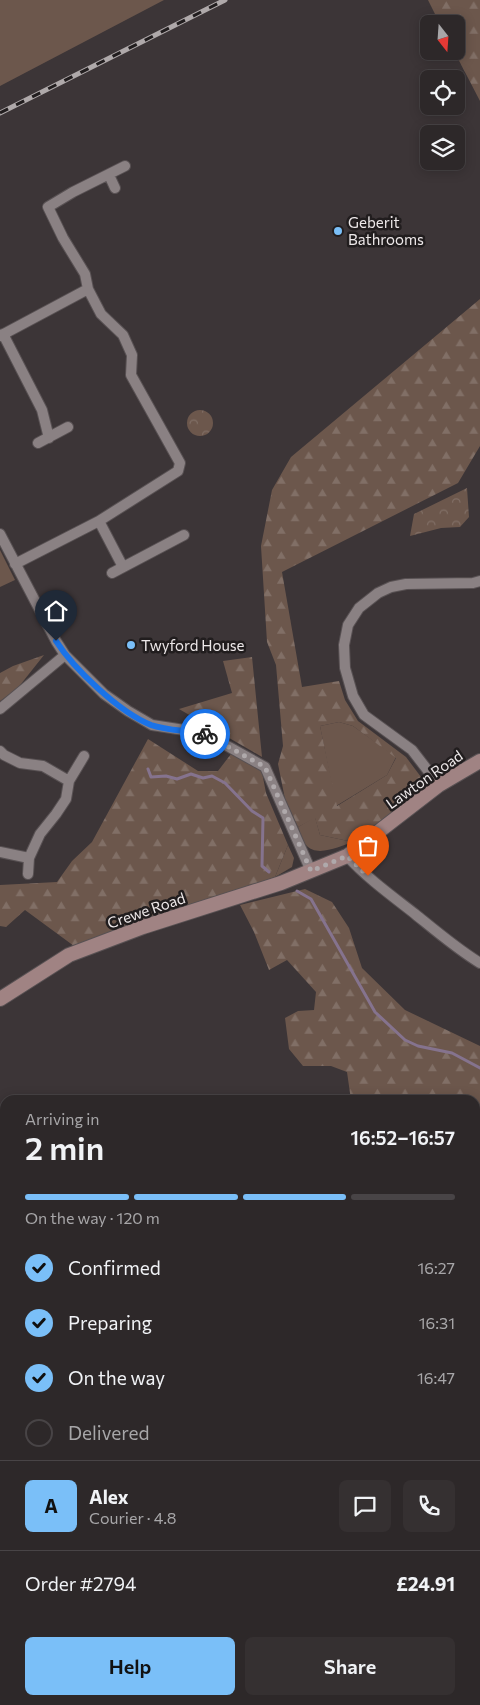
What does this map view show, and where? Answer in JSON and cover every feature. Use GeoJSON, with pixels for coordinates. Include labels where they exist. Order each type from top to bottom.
{"type":"FeatureCollection","features":[{"type":"Feature","properties":{"kind":"main road","name":"Lawton Road"},"geometry":{"type":"LineString","coordinates":[[311,871],[347,856],[439,785],[480,761]]}},
{"type":"Feature","properties":{"kind":"main road","name":"Crewe Road"},"geometry":{"type":"LineString","coordinates":[[0,999],[69,956],[143,927],[261,890],[311,871]]}},
{"type":"Feature","properties":{"kind":"street"},"geometry":{"type":"LineString","coordinates":[[15,564],[98,521],[178,471],[180,467],[180,463],[131,376],[132,355],[123,335],[101,314],[88,289],[85,274],[63,238],[48,207],[125,166]]}},
{"type":"Feature","properties":{"kind":"street"},"geometry":{"type":"LineString","coordinates":[[109,175],[116,188]]}},
{"type":"Feature","properties":{"kind":"street"},"geometry":{"type":"LineString","coordinates":[[49,438],[42,410],[2,335],[88,289]]}},
{"type":"Feature","properties":{"kind":"street"},"geometry":{"type":"LineString","coordinates":[[38,444],[68,427]]}},
{"type":"Feature","properties":{"kind":"street"},"geometry":{"type":"LineString","coordinates":[[180,467],[192,469]]}},
{"type":"Feature","properties":{"kind":"street"},"geometry":{"type":"LineString","coordinates":[[98,521],[123,567]]}},
{"type":"Feature","properties":{"kind":"street"},"geometry":{"type":"LineString","coordinates":[[0,534],[65,656],[104,694],[152,725],[204,733],[265,767],[311,871]]}},
{"type":"Feature","properties":{"kind":"street"},"geometry":{"type":"LineString","coordinates":[[112,573],[184,536]]}},
{"type":"Feature","properties":{"kind":"street"},"geometry":{"type":"LineString","coordinates":[[439,785],[412,750],[364,715],[353,696],[345,668],[348,625],[359,608],[378,594],[392,587],[406,584],[480,582]]}},
{"type":"Feature","properties":{"kind":"street"},"geometry":{"type":"LineString","coordinates":[[0,709],[65,656]]}},
{"type":"Feature","properties":{"kind":"street"},"geometry":{"type":"LineString","coordinates":[[0,750],[20,764],[42,766],[69,781]]}},
{"type":"Feature","properties":{"kind":"street"},"geometry":{"type":"LineString","coordinates":[[28,874],[29,858],[40,834],[66,799],[69,781],[84,756]]}},
{"type":"Feature","properties":{"kind":"street"},"geometry":{"type":"LineString","coordinates":[[0,852],[29,858]]}},
{"type":"Feature","properties":{"kind":"street"},"geometry":{"type":"LineString","coordinates":[[347,856],[402,905],[480,963]]}},
{"type":"Feature","properties":{"kind":"green space"},"geometry":{"type":"Polygon","coordinates":[[[0,0],[164,0],[0,86],[0,0]]]}},
{"type":"Feature","properties":{"kind":"green space"},"geometry":{"type":"Polygon","coordinates":[[[428,0],[480,0],[480,101],[459,60],[465,60],[465,15],[436,15],[428,0]]]}},
{"type":"Feature","properties":{"kind":"green space"},"geometry":{"type":"Polygon","coordinates":[[[480,299],[480,446],[458,483],[282,572],[302,687],[339,681],[345,700],[358,721],[406,757],[427,785],[353,842],[320,835],[315,818],[298,827],[285,799],[278,764],[283,746],[276,665],[267,642],[261,546],[272,490],[291,457],[480,299]],[[339,722],[320,726],[337,806],[387,775],[396,758],[353,726],[339,722]]]}},
{"type":"Feature","properties":{"kind":"green space"},"geometry":{"type":"Polygon","coordinates":[[[200,410],[209,414],[213,423],[209,432],[200,436],[191,432],[187,423],[191,414],[200,410]]]}},
{"type":"Feature","properties":{"kind":"green space"},"geometry":{"type":"Polygon","coordinates":[[[467,488],[469,517],[460,527],[441,528],[410,536],[414,514],[467,488]]]}},
{"type":"Feature","properties":{"kind":"green space"},"geometry":{"type":"Polygon","coordinates":[[[0,550],[15,580],[0,587],[0,550]]]}},
{"type":"Feature","properties":{"kind":"green space"},"geometry":{"type":"Polygon","coordinates":[[[44,655],[17,689],[0,701],[0,673],[13,666],[44,655]]]}},
{"type":"Feature","properties":{"kind":"green space"},"geometry":{"type":"Polygon","coordinates":[[[252,657],[262,757],[179,709],[232,693],[223,661],[252,657]]]}},
{"type":"Feature","properties":{"kind":"green space"},"geometry":{"type":"Polygon","coordinates":[[[339,722],[353,726],[396,757],[387,775],[336,806],[320,726],[339,722]]]}},
{"type":"Feature","properties":{"kind":"green space"},"geometry":{"type":"Polygon","coordinates":[[[148,739],[198,771],[218,771],[231,754],[261,767],[266,793],[288,845],[275,877],[74,946],[25,910],[6,927],[0,926],[0,885],[57,882],[72,861],[92,842],[148,739]]]}},
{"type":"Feature","properties":{"kind":"green space"},"geometry":{"type":"Polygon","coordinates":[[[315,817],[320,835],[353,842],[329,850],[316,851],[311,849],[303,841],[298,827],[315,817]]]}},
{"type":"Feature","properties":{"kind":"green space"},"geometry":{"type":"Polygon","coordinates":[[[288,845],[294,858],[292,867],[275,877],[288,845]]]}},
{"type":"Feature","properties":{"kind":"green space"},"geometry":{"type":"Polygon","coordinates":[[[305,889],[332,902],[349,928],[362,968],[405,1010],[480,1046],[480,1095],[350,1095],[347,1072],[331,1066],[303,1066],[289,1049],[285,1018],[298,1011],[314,1010],[316,992],[287,960],[269,970],[254,932],[240,905],[305,889]]]}},
{"type":"Feature","properties":{"kind":"waterway"},"geometry":{"type":"LineString","coordinates":[[148,769],[151,777],[166,776],[177,779],[191,774],[203,778],[212,776],[225,783],[252,811],[263,818],[262,866],[269,872]]}},
{"type":"Feature","properties":{"kind":"waterway"},"geometry":{"type":"LineString","coordinates":[[297,891],[311,899],[375,1012],[405,1040],[418,1046],[452,1053],[480,1068]]}},
{"type":"Feature","properties":{"kind":"railway"},"geometry":{"type":"LineString","coordinates":[[0,113],[225,0]]}},
{"type":"Feature","properties":{"kind":"way so far"},"geometry":{"type":"LineString","coordinates":[[205,734],[265,767],[311,871],[347,856],[368,876]]}},
{"type":"Feature","properties":{"kind":"place","name":"Geberit Bathrooms"},"geometry":{"type":"Point","coordinates":[338,231]}},
{"type":"Feature","properties":{"kind":"place","name":"Twyford House"},"geometry":{"type":"Point","coordinates":[131,645]}},
{"type":"Feature","properties":{"kind":"route"},"geometry":{"type":"LineString","coordinates":[[56,641],[65,656],[104,694],[128,711],[152,725],[205,734]]}}]}
